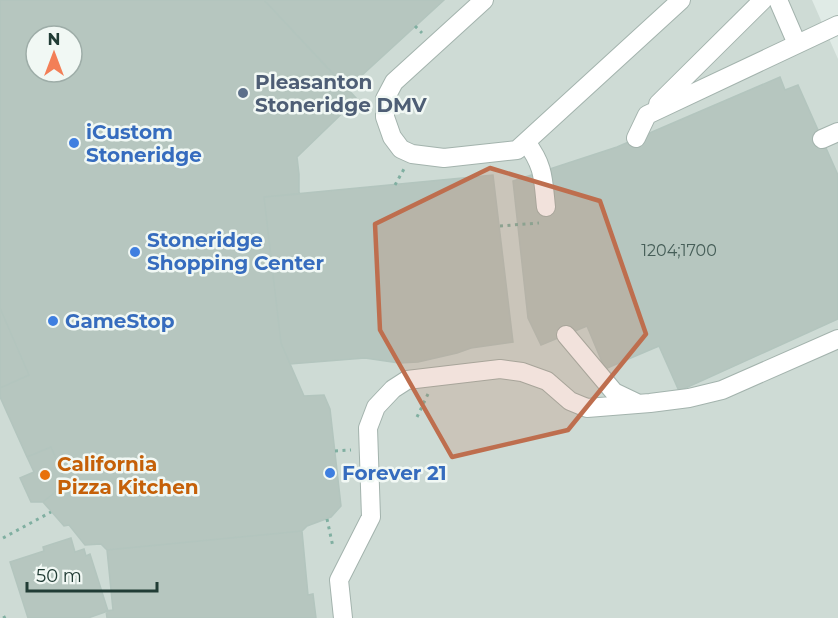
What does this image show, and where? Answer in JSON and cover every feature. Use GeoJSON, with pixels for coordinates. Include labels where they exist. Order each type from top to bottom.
{"type":"FeatureCollection","features":[{"type":"Feature","properties":{"kind":"lane"},"geometry":{"type":"LineString","coordinates":[[484,0],[394,82],[385,99],[385,117],[392,137],[401,149],[412,154],[444,158],[517,150],[681,0]]}},
{"type":"Feature","properties":{"kind":"lane"},"geometry":{"type":"LineString","coordinates":[[636,138],[647,115],[763,0]]}},
{"type":"Feature","properties":{"kind":"lane"},"geometry":{"type":"LineString","coordinates":[[778,0],[797,44]]}},
{"type":"Feature","properties":{"kind":"lane"},"geometry":{"type":"LineString","coordinates":[[647,115],[838,25]]}},
{"type":"Feature","properties":{"kind":"lane"},"geometry":{"type":"LineString","coordinates":[[526,142],[542,168],[546,215]]}},
{"type":"Feature","properties":{"kind":"lane"},"geometry":{"type":"LineString","coordinates":[[566,335],[614,392],[639,404]]}},
{"type":"Feature","properties":{"kind":"lane"},"geometry":{"type":"LineString","coordinates":[[343,618],[339,579],[371,517],[368,428],[376,407],[393,389],[407,380],[500,369],[522,372],[547,381],[570,400],[587,408],[639,404],[689,398],[722,390],[838,339]]}},
{"type":"Feature","properties":{"kind":"path"},"geometry":{"type":"LineString","coordinates":[[500,226],[546,215]]}},
{"type":"Feature","properties":{"kind":"path"},"geometry":{"type":"LineString","coordinates":[[335,451],[350,450]]}},
{"type":"Feature","properties":{"kind":"path"},"geometry":{"type":"LineString","coordinates":[[3,538],[51,512]]}},
{"type":"Feature","properties":{"kind":"path"},"geometry":{"type":"LineString","coordinates":[[327,519],[333,547]]}},
{"type":"Feature","properties":{"kind":"highlighted area"},"geometry":{"type":"Polygon","coordinates":[[[490,168],[600,201],[646,334],[568,430],[452,457],[380,330],[375,224],[490,168]]]}},
{"type":"Feature","properties":{"kind":"shaded area","name":"Stoneridge Shopping Center"},"geometry":{"type":"Polygon","coordinates":[[[0,0],[812,0],[838,59],[838,618],[0,618],[0,0]]]}},
{"type":"Feature","properties":{"kind":"building","name":"Stoneridge Shopping Center"},"geometry":{"type":"Polygon","coordinates":[[[0,0],[264,0],[357,99],[297,157],[299,194],[264,197],[281,343],[304,396],[324,395],[330,409],[341,506],[331,517],[307,526],[302,531],[107,550],[101,544],[85,545],[69,525],[64,526],[43,502],[66,483],[51,447],[27,457],[0,397],[0,388],[29,375],[0,308],[0,0]]]}},
{"type":"Feature","properties":{"kind":"building"},"geometry":{"type":"Polygon","coordinates":[[[264,0],[444,0],[347,89],[264,0]]]}},
{"type":"Feature","properties":{"kind":"building"},"geometry":{"type":"Polygon","coordinates":[[[780,77],[785,90],[798,85],[838,175],[838,319],[679,391],[659,346],[605,369],[587,326],[541,345],[528,318],[513,181],[617,147],[780,77]]]}},
{"type":"Feature","properties":{"kind":"building"},"geometry":{"type":"Polygon","coordinates":[[[493,175],[513,342],[471,348],[418,362],[399,363],[365,358],[290,364],[281,343],[264,197],[493,175]]]}},
{"type":"Feature","properties":{"kind":"building"},"geometry":{"type":"Polygon","coordinates":[[[0,308],[29,375],[0,388],[0,308]]]}},
{"type":"Feature","properties":{"kind":"building","name":"California Pizza Kitchen"},"geometry":{"type":"Polygon","coordinates":[[[51,447],[66,483],[43,502],[31,502],[20,478],[34,472],[27,457],[51,447]]]}},
{"type":"Feature","properties":{"kind":"building"},"geometry":{"type":"Polygon","coordinates":[[[302,531],[308,595],[313,594],[316,618],[107,618],[106,611],[113,610],[107,550],[302,531]]]}},
{"type":"Feature","properties":{"kind":"building"},"geometry":{"type":"Polygon","coordinates":[[[71,538],[75,552],[84,549],[86,556],[90,554],[108,611],[88,618],[28,618],[10,562],[44,551],[43,547],[71,538]]]}},
{"type":"Feature","properties":{"kind":"place","name":"Pleasanton Stoneridge DMV"},"geometry":{"type":"Point","coordinates":[243,93]}},
{"type":"Feature","properties":{"kind":"place","name":"iCustom Stoneridge"},"geometry":{"type":"Point","coordinates":[74,143]}},
{"type":"Feature","properties":{"kind":"place","name":"Stoneridge Shopping Center"},"geometry":{"type":"Point","coordinates":[135,252]}},
{"type":"Feature","properties":{"kind":"place","name":"GameStop"},"geometry":{"type":"Point","coordinates":[53,321]}},
{"type":"Feature","properties":{"kind":"place","name":"Forever 21"},"geometry":{"type":"Point","coordinates":[330,473]}},
{"type":"Feature","properties":{"kind":"place","name":"California Pizza Kitchen"},"geometry":{"type":"Point","coordinates":[45,475]}}]}
